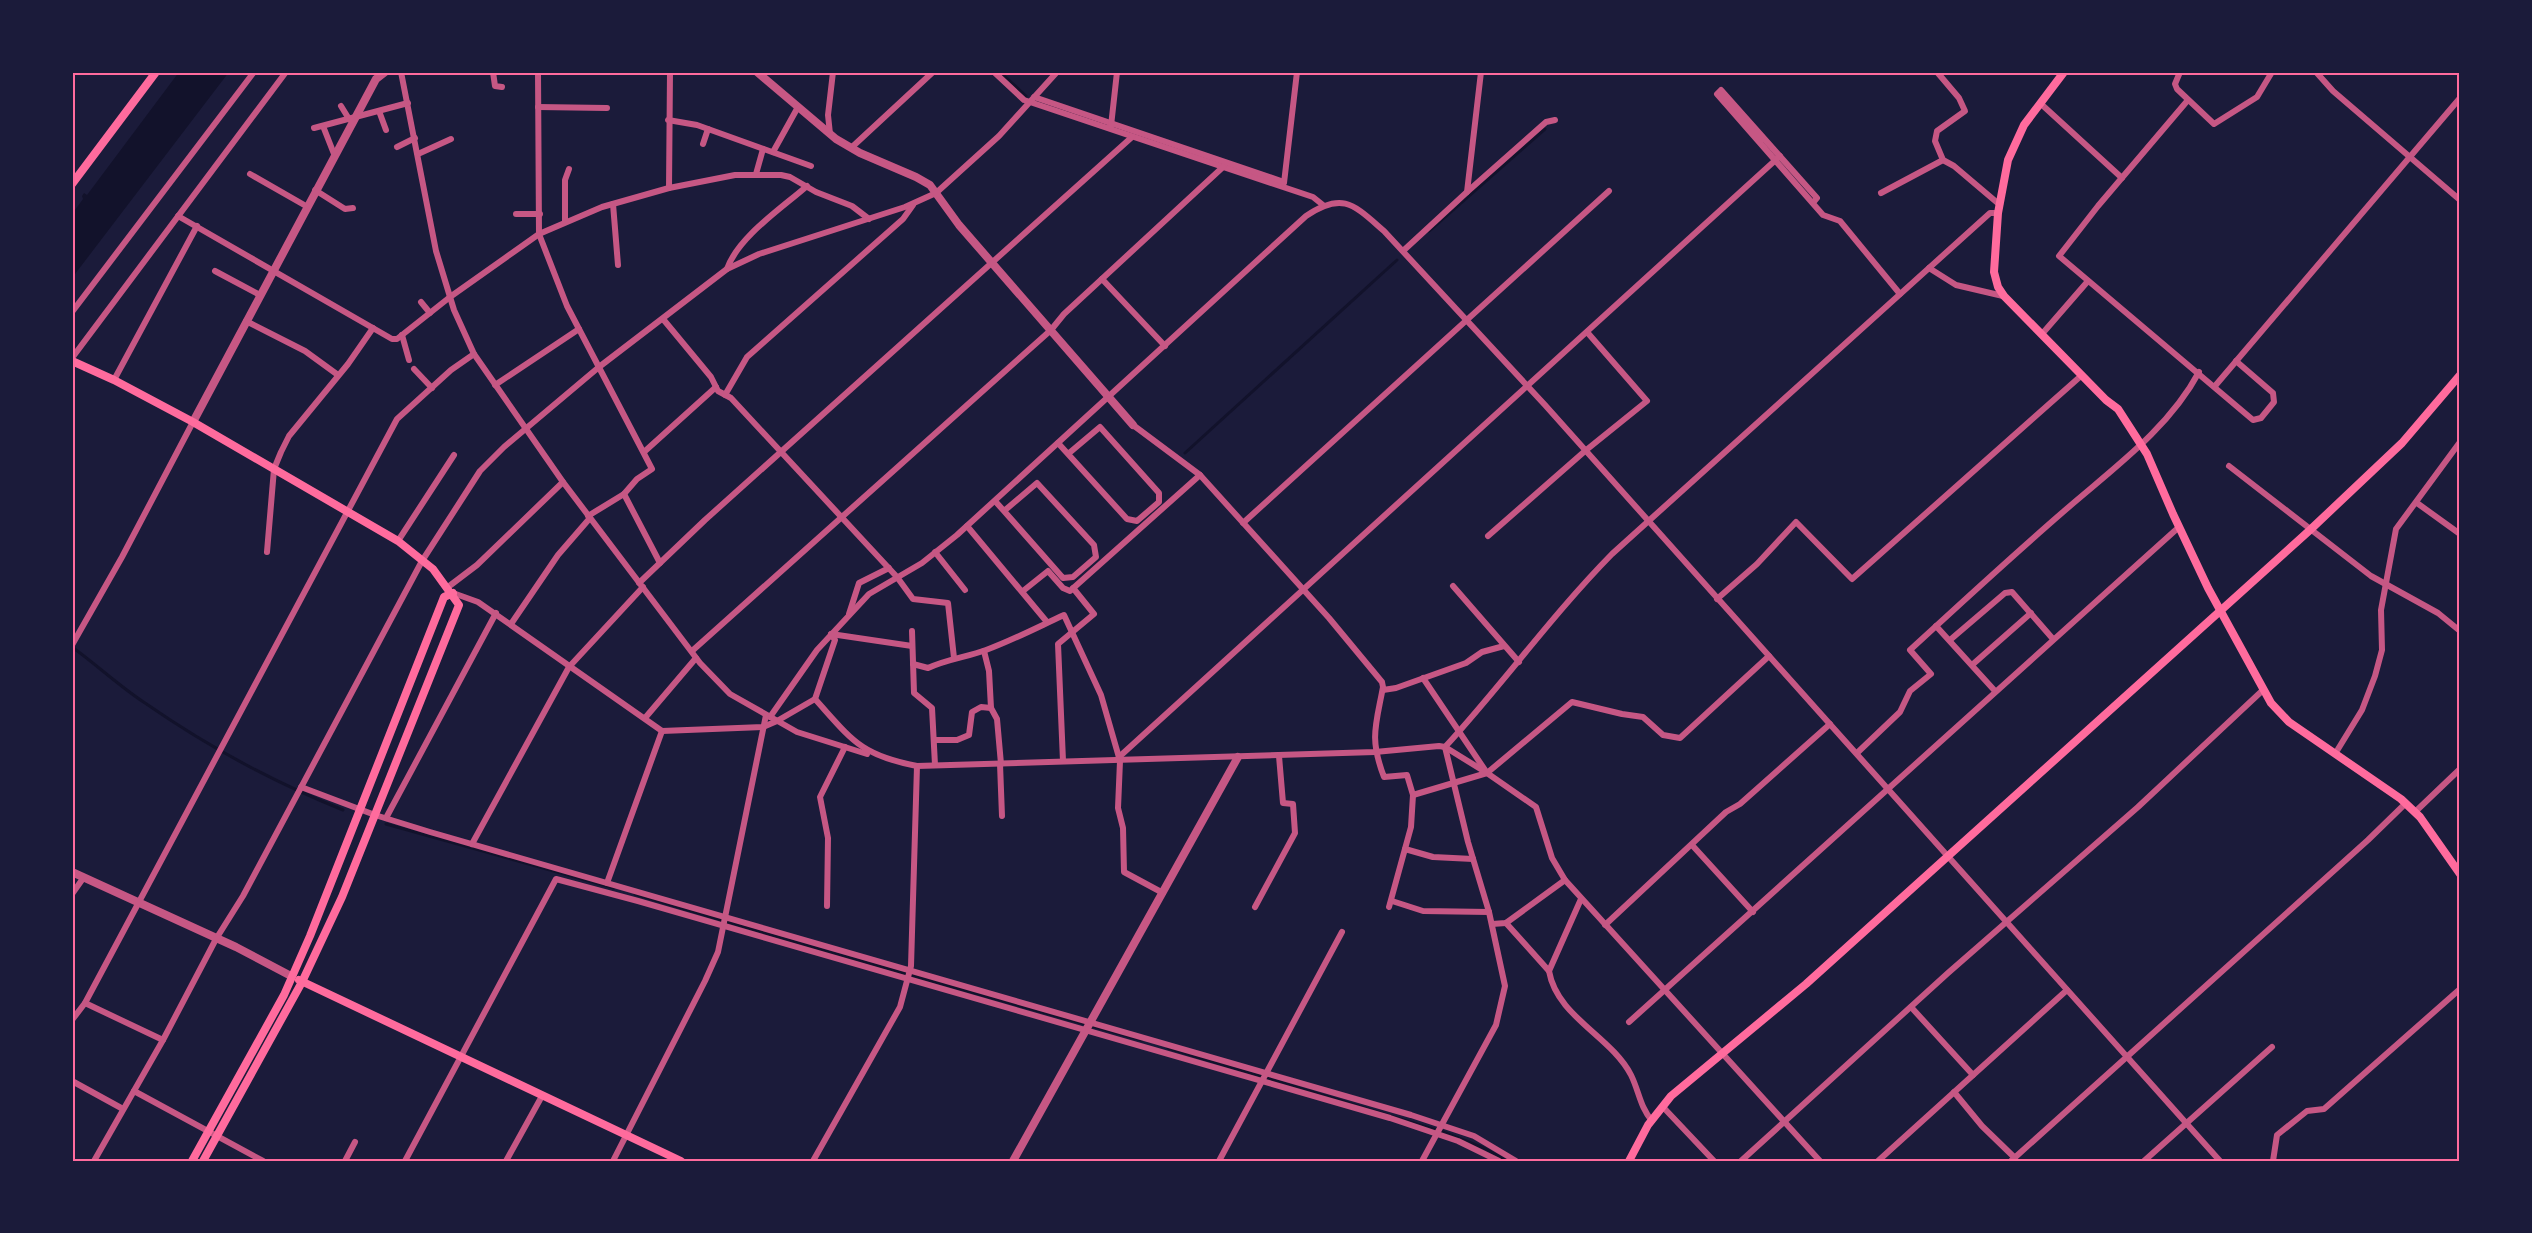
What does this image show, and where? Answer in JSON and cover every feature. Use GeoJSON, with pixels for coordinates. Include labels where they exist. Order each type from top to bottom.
{"type":"FeatureCollection","features":[{"type":"Feature","properties":{"kind":"main road"},"geometry":{"type":"LineString","coordinates":[[72,184],[156,72]]}},
{"type":"Feature","properties":{"kind":"main road"},"geometry":{"type":"LineString","coordinates":[[2064,72],[2024,125],[2012,151],[1999,209],[1994,272],[1998,287],[2004,296],[2082,375],[2118,408],[2141,443],[2220,611],[2271,704],[2289,722],[2406,803],[2460,874]]}},
{"type":"Feature","properties":{"kind":"main road"},"geometry":{"type":"LineString","coordinates":[[72,359],[193,422],[398,542],[433,568],[459,605],[342,897],[302,982],[203,1161]]}},
{"type":"Feature","properties":{"kind":"main road"},"geometry":{"type":"LineString","coordinates":[[1629,1161],[1652,1121],[1671,1096],[1806,984],[2310,530],[2402,443],[2460,375]]}},
{"type":"Feature","properties":{"kind":"main road"},"geometry":{"type":"LineString","coordinates":[[192,1161],[284,995],[310,936],[444,597],[450,590]]}},
{"type":"Feature","properties":{"kind":"main road"},"geometry":{"type":"LineString","coordinates":[[291,976],[681,1161]]}},
{"type":"Feature","properties":{"kind":"street"},"geometry":{"type":"LineString","coordinates":[[72,312],[254,72]]}},
{"type":"Feature","properties":{"kind":"street"},"geometry":{"type":"LineString","coordinates":[[72,359],[286,72]]}},
{"type":"Feature","properties":{"kind":"street"},"geometry":{"type":"LineString","coordinates":[[73,644],[122,558],[352,118],[376,79],[385,72]]}},
{"type":"Feature","properties":{"kind":"street"},"geometry":{"type":"LineString","coordinates":[[401,72],[436,251],[450,297],[474,354],[589,517],[696,658],[730,694],[797,732],[888,760],[916,766],[1279,756],[1444,747],[1536,807],[1552,858],[1565,880],[1820,1161]]}},
{"type":"Feature","properties":{"kind":"street"},"geometry":{"type":"LineString","coordinates":[[493,72],[495,86],[502,87]]}},
{"type":"Feature","properties":{"kind":"street"},"geometry":{"type":"LineString","coordinates":[[511,624],[558,555],[589,517],[624,494],[638,479],[652,469],[579,329],[539,234],[538,72]]}},
{"type":"Feature","properties":{"kind":"street"},"geometry":{"type":"LineString","coordinates":[[669,188],[670,72]]}},
{"type":"Feature","properties":{"kind":"street"},"geometry":{"type":"LineString","coordinates":[[757,72],[830,134],[851,148],[930,185],[959,225],[1133,425],[1200,475],[1303,590],[1382,682],[1383,690],[1374,734],[1375,752],[1384,777],[1407,775],[1413,795],[1411,827],[1390,904],[1423,911],[1489,912]]}},
{"type":"Feature","properties":{"kind":"street"},"geometry":{"type":"LineString","coordinates":[[830,134],[828,115],[833,72]]}},
{"type":"Feature","properties":{"kind":"street"},"geometry":{"type":"LineString","coordinates":[[851,148],[933,72]]}},
{"type":"Feature","properties":{"kind":"street"},"geometry":{"type":"LineString","coordinates":[[994,72],[1024,100],[1032,100],[1284,184],[1313,197],[1323,205]]}},
{"type":"Feature","properties":{"kind":"street"},"geometry":{"type":"LineString","coordinates":[[94,1161],[163,1040],[216,939],[243,896],[422,561],[480,471],[526,428],[599,367],[727,269],[759,254],[869,219],[936,193],[999,136],[1057,72]]}},
{"type":"Feature","properties":{"kind":"street"},"geometry":{"type":"LineString","coordinates":[[1111,126],[1117,72]]}},
{"type":"Feature","properties":{"kind":"street"},"geometry":{"type":"LineString","coordinates":[[1284,184],[1297,72]]}},
{"type":"Feature","properties":{"kind":"street"},"geometry":{"type":"LineString","coordinates":[[1467,192],[1481,72]]}},
{"type":"Feature","properties":{"kind":"street"},"geometry":{"type":"LineString","coordinates":[[1444,747],[1520,662],[1589,578],[1990,213],[1999,209],[1943,160],[1935,141],[1937,131],[1965,111],[1959,98],[1937,72]]}},
{"type":"Feature","properties":{"kind":"street"},"geometry":{"type":"LineString","coordinates":[[2180,72],[2175,84],[2214,124],[2257,97],[2272,72]]}},
{"type":"Feature","properties":{"kind":"street"},"geometry":{"type":"LineString","coordinates":[[2316,72],[2334,91],[2460,200]]}},
{"type":"Feature","properties":{"kind":"street"},"geometry":{"type":"LineString","coordinates":[[1778,158],[1717,94],[1721,90],[1778,158],[1823,215],[1840,221],[1900,294]]}},
{"type":"Feature","properties":{"kind":"street"},"geometry":{"type":"LineString","coordinates":[[2215,386],[2460,98]]}},
{"type":"Feature","properties":{"kind":"street"},"geometry":{"type":"LineString","coordinates":[[2188,99],[2059,256],[2253,420],[2261,418],[2274,402],[2273,393],[2236,361]]}},
{"type":"Feature","properties":{"kind":"street"},"geometry":{"type":"LineString","coordinates":[[314,128],[408,103]]}},
{"type":"Feature","properties":{"kind":"street"},"geometry":{"type":"LineString","coordinates":[[2040,103],[2122,177]]}},
{"type":"Feature","properties":{"kind":"street"},"geometry":{"type":"LineString","coordinates":[[341,106],[352,118]]}},
{"type":"Feature","properties":{"kind":"street"},"geometry":{"type":"LineString","coordinates":[[538,107],[607,108]]}},
{"type":"Feature","properties":{"kind":"street"},"geometry":{"type":"LineString","coordinates":[[773,152],[798,107]]}},
{"type":"Feature","properties":{"kind":"street"},"geometry":{"type":"LineString","coordinates":[[379,111],[386,130]]}},
{"type":"Feature","properties":{"kind":"street"},"geometry":{"type":"LineString","coordinates":[[668,120],[708,129],[811,166]]}},
{"type":"Feature","properties":{"kind":"street"},"geometry":{"type":"LineString","coordinates":[[1403,251],[1546,122],[1556,120]]}},
{"type":"Feature","properties":{"kind":"street"},"geometry":{"type":"LineString","coordinates":[[323,126],[334,154]]}},
{"type":"Feature","properties":{"kind":"street"},"geometry":{"type":"LineString","coordinates":[[1111,126],[1132,136],[1284,184]]}},
{"type":"Feature","properties":{"kind":"street"},"geometry":{"type":"LineString","coordinates":[[703,144],[708,129]]}},
{"type":"Feature","properties":{"kind":"street"},"geometry":{"type":"LineString","coordinates":[[472,844],[569,667],[660,563],[1132,136]]}},
{"type":"Feature","properties":{"kind":"street"},"geometry":{"type":"LineString","coordinates":[[397,147],[415,138]]}},
{"type":"Feature","properties":{"kind":"street"},"geometry":{"type":"LineString","coordinates":[[418,154],[451,139]]}},
{"type":"Feature","properties":{"kind":"street"},"geometry":{"type":"LineString","coordinates":[[756,174],[763,148]]}},
{"type":"Feature","properties":{"kind":"street"},"geometry":{"type":"LineString","coordinates":[[1120,759],[1778,158]]}},
{"type":"Feature","properties":{"kind":"street"},"geometry":{"type":"LineString","coordinates":[[1881,193],[1943,160]]}},
{"type":"Feature","properties":{"kind":"street"},"geometry":{"type":"LineString","coordinates":[[692,651],[1051,330],[1223,166]]}},
{"type":"Feature","properties":{"kind":"street"},"geometry":{"type":"LineString","coordinates":[[565,222],[565,180],[569,169]]}},
{"type":"Feature","properties":{"kind":"street"},"geometry":{"type":"LineString","coordinates":[[250,174],[306,206]]}},
{"type":"Feature","properties":{"kind":"street"},"geometry":{"type":"LineString","coordinates":[[178,216],[392,339],[397,339],[450,297],[539,234],[613,204],[669,188],[724,177],[756,174],[790,177],[852,206],[869,219]]}},
{"type":"Feature","properties":{"kind":"street"},"geometry":{"type":"LineString","coordinates":[[727,269],[733,253],[807,186]]}},
{"type":"Feature","properties":{"kind":"street"},"geometry":{"type":"LineString","coordinates":[[315,190],[345,209],[353,208]]}},
{"type":"Feature","properties":{"kind":"street"},"geometry":{"type":"LineString","coordinates":[[1243,523],[1609,191]]}},
{"type":"Feature","properties":{"kind":"street"},"geometry":{"type":"LineString","coordinates":[[614,1161],[718,952],[763,727],[768,716],[831,634],[869,594],[935,552],[967,526],[1282,236],[1323,205],[1333,201],[1344,202],[1355,208],[1384,231],[1403,251],[1857,753],[2220,1161]]}},
{"type":"Feature","properties":{"kind":"street"},"geometry":{"type":"LineString","coordinates":[[725,394],[747,357],[903,219],[915,203]]}},
{"type":"Feature","properties":{"kind":"street"},"geometry":{"type":"LineString","coordinates":[[613,204],[618,265]]}},
{"type":"Feature","properties":{"kind":"street"},"geometry":{"type":"LineString","coordinates":[[516,214],[540,213]]}},
{"type":"Feature","properties":{"kind":"street"},"geometry":{"type":"LineString","coordinates":[[114,380],[197,226]]}},
{"type":"Feature","properties":{"kind":"street"},"geometry":{"type":"LineString","coordinates":[[1929,268],[1956,285],[2004,296]]}},
{"type":"Feature","properties":{"kind":"street"},"geometry":{"type":"LineString","coordinates":[[215,271],[260,295]]}},
{"type":"Feature","properties":{"kind":"street"},"geometry":{"type":"LineString","coordinates":[[1102,279],[1165,346]]}},
{"type":"Feature","properties":{"kind":"street"},"geometry":{"type":"LineString","coordinates":[[2042,334],[2088,280]]}},
{"type":"Feature","properties":{"kind":"street"},"geometry":{"type":"LineString","coordinates":[[421,302],[430,313]]}},
{"type":"Feature","properties":{"kind":"street"},"geometry":{"type":"LineString","coordinates":[[663,319],[711,377],[718,391],[731,398],[782,452],[889,568],[914,599],[948,603],[954,658]]}},
{"type":"Feature","properties":{"kind":"street"},"geometry":{"type":"LineString","coordinates":[[246,321],[305,351],[338,375]]}},
{"type":"Feature","properties":{"kind":"street"},"geometry":{"type":"LineString","coordinates":[[267,552],[274,468],[289,436],[373,328]]}},
{"type":"Feature","properties":{"kind":"street"},"geometry":{"type":"LineString","coordinates":[[495,385],[579,329]]}},
{"type":"Feature","properties":{"kind":"street"},"geometry":{"type":"LineString","coordinates":[[1488,536],[1585,451],[1647,401],[1587,332]]}},
{"type":"Feature","properties":{"kind":"street"},"geometry":{"type":"LineString","coordinates":[[402,335],[409,360]]}},
{"type":"Feature","properties":{"kind":"street"},"geometry":{"type":"LineString","coordinates":[[72,1020],[85,1003],[398,419],[474,354]]}},
{"type":"Feature","properties":{"kind":"street"},"geometry":{"type":"LineString","coordinates":[[414,369],[432,388]]}},
{"type":"Feature","properties":{"kind":"street"},"geometry":{"type":"LineString","coordinates":[[1857,753],[1900,712],[1910,691],[1930,674],[1910,650],[2141,443],[2179,403],[2199,372]]}},
{"type":"Feature","properties":{"kind":"street"},"geometry":{"type":"LineString","coordinates":[[1717,599],[1756,564],[1796,522],[1852,579],[2082,375]]}},
{"type":"Feature","properties":{"kind":"street"},"geometry":{"type":"LineString","coordinates":[[644,452],[716,387]]}},
{"type":"Feature","properties":{"kind":"street"},"geometry":{"type":"LineString","coordinates":[[1058,443],[1127,519],[1137,521],[1159,502],[1159,493],[1100,427],[1068,454]]}},
{"type":"Feature","properties":{"kind":"street"},"geometry":{"type":"LineString","coordinates":[[2335,754],[2362,711],[2376,676],[2382,650],[2381,610],[2396,529],[2460,442]]}},
{"type":"Feature","properties":{"kind":"street"},"geometry":{"type":"LineString","coordinates":[[398,542],[454,455]]}},
{"type":"Feature","properties":{"kind":"street"},"geometry":{"type":"LineString","coordinates":[[2229,466],[2310,530],[2386,585],[2438,613],[2460,631]]}},
{"type":"Feature","properties":{"kind":"street"},"geometry":{"type":"LineString","coordinates":[[1023,591],[1048,571],[1064,588],[1070,591],[1200,475]]}},
{"type":"Feature","properties":{"kind":"street"},"geometry":{"type":"LineString","coordinates":[[563,482],[450,590],[478,602],[662,730],[763,727],[777,721],[815,699],[835,640],[831,634]]}},
{"type":"Feature","properties":{"kind":"street"},"geometry":{"type":"LineString","coordinates":[[995,501],[1063,578],[1073,577],[1095,557],[1094,545],[1037,483],[1004,511]]}},
{"type":"Feature","properties":{"kind":"street"},"geometry":{"type":"LineString","coordinates":[[624,494],[660,563]]}},
{"type":"Feature","properties":{"kind":"street"},"geometry":{"type":"LineString","coordinates":[[2417,503],[2460,534]]}},
{"type":"Feature","properties":{"kind":"street"},"geometry":{"type":"LineString","coordinates":[[967,526],[1047,622]]}},
{"type":"Feature","properties":{"kind":"street"},"geometry":{"type":"LineString","coordinates":[[1629,1022],[2179,527]]}},
{"type":"Feature","properties":{"kind":"street"},"geometry":{"type":"LineString","coordinates":[[935,552],[965,590]]}},
{"type":"Feature","properties":{"kind":"street"},"geometry":{"type":"LineString","coordinates":[[849,615],[860,583],[889,568]]}},
{"type":"Feature","properties":{"kind":"street"},"geometry":{"type":"LineString","coordinates":[[1453,586],[1520,662]]}},
{"type":"Feature","properties":{"kind":"street"},"geometry":{"type":"LineString","coordinates":[[1063,761],[1058,644],[1073,634],[1094,614],[1073,588]]}},
{"type":"Feature","properties":{"kind":"street"},"geometry":{"type":"LineString","coordinates":[[1950,640],[2005,593],[2012,592],[2053,639]]}},
{"type":"Feature","properties":{"kind":"street"},"geometry":{"type":"LineString","coordinates":[[1972,664],[2031,613]]}},
{"type":"Feature","properties":{"kind":"street"},"geometry":{"type":"LineString","coordinates":[[386,818],[496,614]]}},
{"type":"Feature","properties":{"kind":"street"},"geometry":{"type":"LineString","coordinates":[[913,664],[928,668],[946,659],[984,651],[1022,636],[1064,615],[1101,695],[1120,759],[1118,808],[1123,828],[1124,872],[1163,893]]}},
{"type":"Feature","properties":{"kind":"street"},"geometry":{"type":"LineString","coordinates":[[1936,626],[1995,691]]}},
{"type":"Feature","properties":{"kind":"street"},"geometry":{"type":"LineString","coordinates":[[912,631],[914,693],[932,708],[935,765]]}},
{"type":"Feature","properties":{"kind":"street"},"geometry":{"type":"LineString","coordinates":[[831,634],[912,646]]}},
{"type":"Feature","properties":{"kind":"street"},"geometry":{"type":"LineString","coordinates":[[1383,690],[1396,688],[1466,663],[1482,652],[1504,646]]}},
{"type":"Feature","properties":{"kind":"street"},"geometry":{"type":"LineString","coordinates":[[984,651],[991,708],[997,719],[1002,816]]}},
{"type":"Feature","properties":{"kind":"street"},"geometry":{"type":"LineString","coordinates":[[1413,795],[1487,773],[1572,702],[1643,717],[1663,735],[1680,738],[1769,656]]}},
{"type":"Feature","properties":{"kind":"street"},"geometry":{"type":"LineString","coordinates":[[645,718],[696,658]]}},
{"type":"Feature","properties":{"kind":"street"},"geometry":{"type":"LineString","coordinates":[[1423,678],[1487,773]]}},
{"type":"Feature","properties":{"kind":"street"},"geometry":{"type":"LineString","coordinates":[[1741,1161],[2251,704],[2263,690]]}},
{"type":"Feature","properties":{"kind":"street"},"geometry":{"type":"LineString","coordinates":[[815,699],[850,738],[866,751],[888,760]]}},
{"type":"Feature","properties":{"kind":"street"},"geometry":{"type":"LineString","coordinates":[[934,740],[957,740],[969,735],[972,712],[981,707],[991,708]]}},
{"type":"Feature","properties":{"kind":"street"},"geometry":{"type":"LineString","coordinates":[[1605,925],[1726,812],[1740,804],[1830,724]]}},
{"type":"Feature","properties":{"kind":"street"},"geometry":{"type":"LineString","coordinates":[[607,882],[662,730]]}},
{"type":"Feature","properties":{"kind":"street"},"geometry":{"type":"LineString","coordinates":[[827,906],[828,838],[820,797],[844,747]]}},
{"type":"Feature","properties":{"kind":"street"},"geometry":{"type":"LineString","coordinates":[[1422,1161],[1496,1025],[1504,986],[1489,912],[1444,747]]}},
{"type":"Feature","properties":{"kind":"street"},"geometry":{"type":"LineString","coordinates":[[1255,907],[1295,833],[1293,804],[1283,803],[1279,756]]}},
{"type":"Feature","properties":{"kind":"street"},"geometry":{"type":"LineString","coordinates":[[1013,1161],[1238,757]]}},
{"type":"Feature","properties":{"kind":"street"},"geometry":{"type":"LineString","coordinates":[[813,1161],[900,1006],[909,975],[916,766]]}},
{"type":"Feature","properties":{"kind":"street"},"geometry":{"type":"LineString","coordinates":[[2415,812],[2460,769]]}},
{"type":"Feature","properties":{"kind":"street"},"geometry":{"type":"LineString","coordinates":[[300,787],[375,815],[607,882],[724,921],[1088,1027],[1263,1082],[1439,1130],[1474,1136],[1516,1161]]}},
{"type":"Feature","properties":{"kind":"street"},"geometry":{"type":"LineString","coordinates":[[1954,1092],[2013,1159],[2368,840],[2406,803]]}},
{"type":"Feature","properties":{"kind":"street"},"geometry":{"type":"LineString","coordinates":[[1692,845],[1753,912]]}},
{"type":"Feature","properties":{"kind":"street"},"geometry":{"type":"LineString","coordinates":[[1405,849],[1433,856],[1473,859]]}},
{"type":"Feature","properties":{"kind":"street"},"geometry":{"type":"LineString","coordinates":[[72,872],[291,976]]}},
{"type":"Feature","properties":{"kind":"street"},"geometry":{"type":"LineString","coordinates":[[72,894],[84,877]]}},
{"type":"Feature","properties":{"kind":"street"},"geometry":{"type":"LineString","coordinates":[[405,1161],[556,879],[724,921]]}},
{"type":"Feature","properties":{"kind":"street"},"geometry":{"type":"LineString","coordinates":[[1492,924],[1506,923],[1565,880]]}},
{"type":"Feature","properties":{"kind":"street"},"geometry":{"type":"LineString","coordinates":[[1581,899],[1549,971],[1550,979],[1562,1001],[1621,1061],[1631,1076],[1642,1110],[1652,1121]]}},
{"type":"Feature","properties":{"kind":"street"},"geometry":{"type":"LineString","coordinates":[[1506,923],[1549,971]]}},
{"type":"Feature","properties":{"kind":"street"},"geometry":{"type":"LineString","coordinates":[[1219,1161],[1342,932]]}},
{"type":"Feature","properties":{"kind":"street"},"geometry":{"type":"LineString","coordinates":[[2273,1161],[2277,1135],[2307,1111],[2324,1109],[2460,989]]}},
{"type":"Feature","properties":{"kind":"street"},"geometry":{"type":"LineString","coordinates":[[1878,1161],[2067,990]]}},
{"type":"Feature","properties":{"kind":"street"},"geometry":{"type":"LineString","coordinates":[[85,1003],[163,1040]]}},
{"type":"Feature","properties":{"kind":"street"},"geometry":{"type":"LineString","coordinates":[[1911,1007],[1973,1076]]}},
{"type":"Feature","properties":{"kind":"street"},"geometry":{"type":"LineString","coordinates":[[1088,1027],[1266,1074],[1439,1130],[1499,1161]]}},
{"type":"Feature","properties":{"kind":"street"},"geometry":{"type":"LineString","coordinates":[[2144,1161],[2272,1047]]}},
{"type":"Feature","properties":{"kind":"street"},"geometry":{"type":"LineString","coordinates":[[72,1081],[123,1109]]}},
{"type":"Feature","properties":{"kind":"street"},"geometry":{"type":"LineString","coordinates":[[134,1091],[263,1161]]}},
{"type":"Feature","properties":{"kind":"street"},"geometry":{"type":"LineString","coordinates":[[506,1161],[542,1096]]}},
{"type":"Feature","properties":{"kind":"street"},"geometry":{"type":"LineString","coordinates":[[1663,1107],[1714,1161]]}},
{"type":"Feature","properties":{"kind":"street"},"geometry":{"type":"LineString","coordinates":[[345,1161],[355,1142]]}},
{"type":"Feature","properties":{"kind":"shaded area"},"geometry":{"type":"Polygon","coordinates":[[[179,72],[229,72],[72,278],[72,214],[83,199],[84,193],[87,195],[179,72]]]}},
{"type":"Feature","properties":{"kind":"waterway"},"geometry":{"type":"LineString","coordinates":[[1000,72],[1026,96]]}},
{"type":"Feature","properties":{"kind":"waterway"},"geometry":{"type":"LineString","coordinates":[[1429,231],[1545,129]]}},
{"type":"Feature","properties":{"kind":"waterway"},"geometry":{"type":"LineString","coordinates":[[1185,453],[1397,260]]}},
{"type":"Feature","properties":{"kind":"waterway"},"geometry":{"type":"LineString","coordinates":[[72,647],[135,696],[192,734],[266,775],[343,810]]}},
{"type":"Feature","properties":{"kind":"waterway"},"geometry":{"type":"LineString","coordinates":[[386,824],[614,888]]}},
{"type":"Feature","properties":{"kind":"waterway"},"geometry":{"type":"LineString","coordinates":[[635,894],[818,949],[1142,1040]]}},
{"type":"Feature","properties":{"kind":"waterway"},"geometry":{"type":"LineString","coordinates":[[1168,1048],[1443,1132],[1484,1148],[1507,1161]]}}]}
